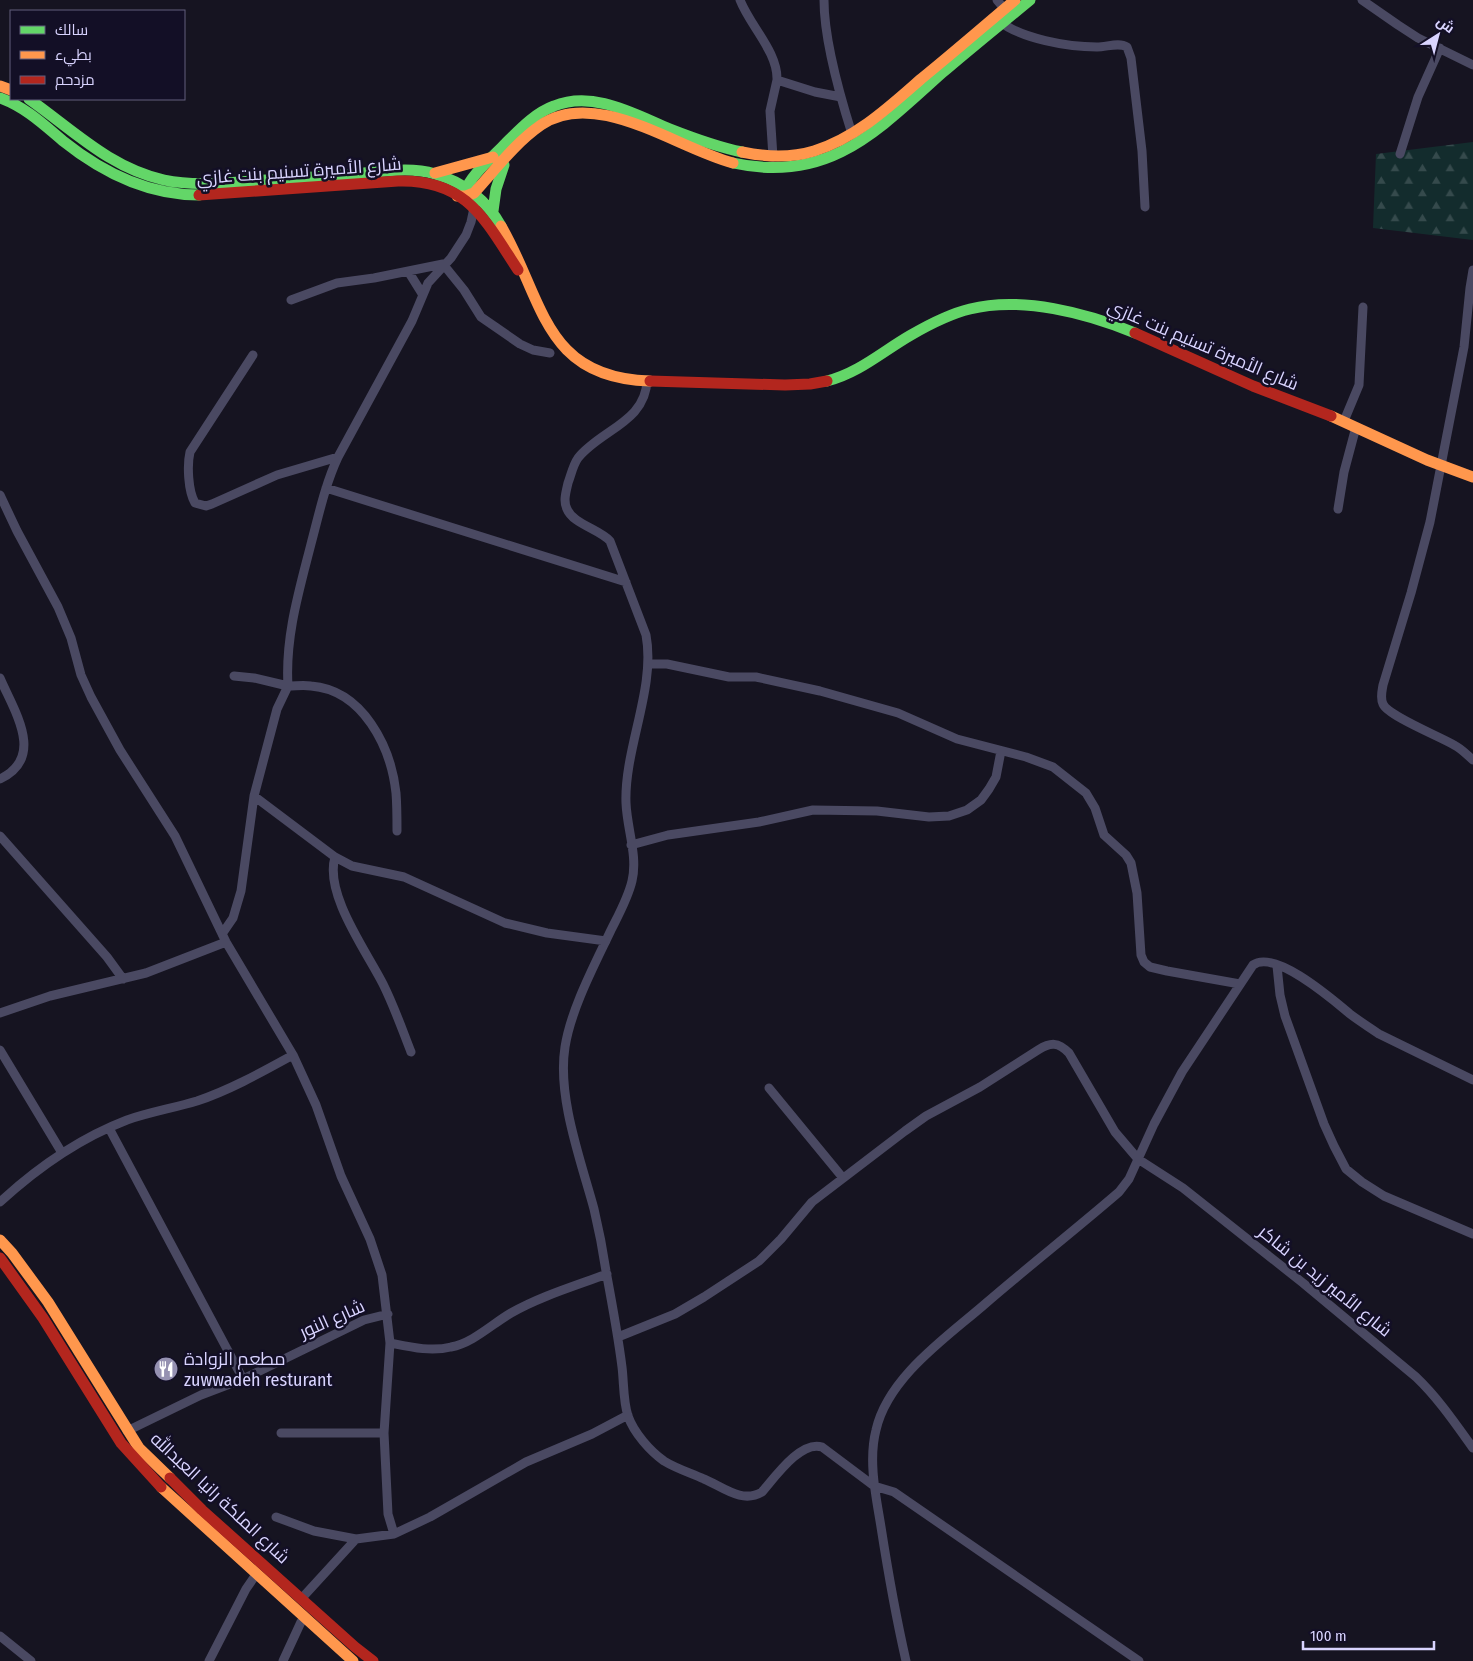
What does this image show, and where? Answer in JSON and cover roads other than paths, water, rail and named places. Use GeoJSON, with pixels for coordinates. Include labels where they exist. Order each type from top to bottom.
{"type":"FeatureCollection","features":[{"type":"Feature","properties":{"kind":"main road"},"geometry":{"type":"LineString","coordinates":[[466,193],[548,120],[566,113],[600,113],[613,117],[724,162],[768,168],[811,163],[837,154],[888,121],[1015,0]]}},
{"type":"Feature","properties":{"kind":"main road"},"geometry":{"type":"LineString","coordinates":[[466,193],[494,157],[535,117],[545,110],[564,103],[584,100],[630,112],[726,150],[753,156],[773,157],[796,154],[835,144],[878,116],[1001,13],[1030,0]]}},
{"type":"Feature","properties":{"kind":"main road","name":"شارع الأميرة تسنيم بنت غازي"},"geometry":{"type":"LineString","coordinates":[[0,98],[16,104],[29,113],[93,164],[133,184],[158,191],[188,196],[219,196],[263,190],[361,183],[416,182],[466,193],[474,208],[487,223],[525,280],[545,321],[561,345],[571,356],[604,375],[634,380],[784,385],[824,382],[855,371],[940,318],[968,309],[1004,305],[1033,307],[1070,313],[1116,325],[1243,382],[1344,421],[1441,466],[1473,477]]}},
{"type":"Feature","properties":{"kind":"main road","name":"شارع الأميرة تسنيم بنت غازي"},"geometry":{"type":"LineString","coordinates":[[30,100],[115,162],[139,173],[180,184],[212,185],[382,172],[435,173],[493,211],[515,249],[525,280]]}},
{"type":"Feature","properties":{"kind":"main road"},"geometry":{"type":"LineString","coordinates":[[435,173],[494,157]]}},
{"type":"Feature","properties":{"kind":"main road"},"geometry":{"type":"LineString","coordinates":[[493,211],[496,188],[505,160]]}},
{"type":"Feature","properties":{"kind":"main road","name":"شارع الملكة رانيا العبدالله"},"geometry":{"type":"LineString","coordinates":[[0,1240],[12,1253],[48,1302],[139,1448],[202,1510],[302,1598],[333,1628],[373,1661]]}},
{"type":"Feature","properties":{"kind":"main road","name":"شارع الملكة رانيا العبدالله"},"geometry":{"type":"LineString","coordinates":[[0,1258],[43,1318],[116,1435],[134,1460],[158,1486],[353,1661]]}},
{"type":"Feature","properties":{"kind":"street"},"geometry":{"type":"LineString","coordinates":[[740,0],[772,57],[777,72],[770,111],[773,157]]}},
{"type":"Feature","properties":{"kind":"street"},"geometry":{"type":"LineString","coordinates":[[824,0],[827,31],[841,97],[852,134]]}},
{"type":"Feature","properties":{"kind":"street"},"geometry":{"type":"LineString","coordinates":[[1362,0],[1398,25],[1473,65]]}},
{"type":"Feature","properties":{"kind":"street"},"geometry":{"type":"LineString","coordinates":[[1001,13],[1027,34],[1062,43],[1095,47],[1122,44],[1127,47],[1131,58],[1142,151],[1145,207]]}},
{"type":"Feature","properties":{"kind":"street"},"geometry":{"type":"LineString","coordinates":[[1400,154],[1418,97],[1440,48]]}},
{"type":"Feature","properties":{"kind":"street"},"geometry":{"type":"LineString","coordinates":[[776,80],[815,92],[841,97]]}},
{"type":"Feature","properties":{"kind":"street"},"geometry":{"type":"LineString","coordinates":[[0,1013],[50,996],[146,973],[224,938],[233,918],[240,891],[254,796],[277,709],[288,686],[287,658],[292,620],[326,488],[338,457],[412,321],[432,277],[451,258],[466,235],[474,208]]}},
{"type":"Feature","properties":{"kind":"street"},"geometry":{"type":"LineString","coordinates":[[291,300],[337,283],[408,272],[443,264]]}},
{"type":"Feature","properties":{"kind":"street"},"geometry":{"type":"LineString","coordinates":[[443,264],[464,290],[481,317],[520,344],[533,350],[550,353]]}},
{"type":"Feature","properties":{"kind":"street"},"geometry":{"type":"LineString","coordinates":[[1473,270],[1464,347],[1430,522],[1414,584],[1383,685],[1381,698],[1384,707],[1394,714],[1453,744],[1463,750],[1473,760]]}},
{"type":"Feature","properties":{"kind":"street"},"geometry":{"type":"LineString","coordinates":[[408,272],[423,294]]}},
{"type":"Feature","properties":{"kind":"street"},"geometry":{"type":"LineString","coordinates":[[1344,421],[1357,394],[1359,385],[1362,307]]}},
{"type":"Feature","properties":{"kind":"street"},"geometry":{"type":"LineString","coordinates":[[253,355],[190,452],[188,468],[193,498],[196,503],[200,505],[212,504],[277,475],[338,457]]}},
{"type":"Feature","properties":{"kind":"street"},"geometry":{"type":"LineString","coordinates":[[647,380],[647,391],[636,411],[579,457],[573,466],[564,497],[566,509],[570,514],[600,532],[610,541],[646,635],[648,645],[648,664],[626,794],[633,863],[632,882],[571,1019],[564,1050],[565,1100],[595,1213],[618,1337],[628,1415],[644,1442],[662,1459],[672,1466],[703,1478],[735,1494],[757,1495],[802,1451],[813,1446],[822,1447],[874,1486],[894,1492],[1139,1661]]}},
{"type":"Feature","properties":{"kind":"street"},"geometry":{"type":"LineString","coordinates":[[1338,509],[1344,472],[1356,426]]}},
{"type":"Feature","properties":{"kind":"street"},"geometry":{"type":"LineString","coordinates":[[326,488],[626,582]]}},
{"type":"Feature","properties":{"kind":"street"},"geometry":{"type":"LineString","coordinates":[[0,495],[58,607],[71,638],[81,675],[91,697],[120,750],[174,836],[224,938],[293,1055],[316,1105],[341,1176],[370,1238],[382,1275],[388,1314],[390,1344],[384,1433],[388,1514],[394,1534]]}},
{"type":"Feature","properties":{"kind":"street"},"geometry":{"type":"LineString","coordinates":[[648,664],[668,664],[729,677],[756,677],[820,691],[898,713],[957,738],[1001,752],[1026,757],[1052,767],[1080,786],[1089,797],[1104,835],[1108,841],[1126,855],[1132,867],[1138,902],[1141,955],[1147,965],[1167,971],[1240,984]]}},
{"type":"Feature","properties":{"kind":"street"},"geometry":{"type":"LineString","coordinates":[[234,676],[254,678],[288,686],[312,686],[329,690],[357,706],[371,722],[383,746],[391,770],[396,791],[397,831]]}},
{"type":"Feature","properties":{"kind":"street"},"geometry":{"type":"LineString","coordinates":[[0,678],[19,720],[25,742],[22,759],[16,768],[0,779]]}},
{"type":"Feature","properties":{"kind":"street"},"geometry":{"type":"LineString","coordinates":[[631,845],[668,835],[759,822],[813,810],[878,811],[929,817],[949,816],[967,810],[981,800],[990,789],[996,777],[1001,752]]}},
{"type":"Feature","properties":{"kind":"street"},"geometry":{"type":"LineString","coordinates":[[254,796],[335,857],[352,866],[404,877],[505,922],[547,933],[606,941]]}},
{"type":"Feature","properties":{"kind":"street"},"geometry":{"type":"LineString","coordinates":[[0,836],[107,957],[123,978]]}},
{"type":"Feature","properties":{"kind":"street"},"geometry":{"type":"LineString","coordinates":[[335,857],[333,874],[347,918],[383,985],[411,1052]]}},
{"type":"Feature","properties":{"kind":"street"},"geometry":{"type":"LineString","coordinates":[[906,1661],[887,1573],[874,1486],[875,1431],[886,1406],[903,1378],[924,1356],[1039,1257],[1119,1192],[1129,1179],[1154,1124],[1182,1072],[1248,970],[1256,962],[1266,962],[1290,970],[1379,1034],[1473,1080]]}},
{"type":"Feature","properties":{"kind":"street"},"geometry":{"type":"LineString","coordinates":[[1277,966],[1285,1016],[1324,1124],[1346,1168],[1362,1182],[1384,1196],[1473,1234]]}},
{"type":"Feature","properties":{"kind":"street","name":"شارع الأمير زيد بن شاكر"},"geometry":{"type":"LineString","coordinates":[[844,1178],[926,1116],[980,1087],[1034,1052],[1052,1043],[1059,1044],[1069,1053],[1115,1132],[1138,1160],[1196,1198],[1416,1376],[1431,1391],[1473,1448]]}},
{"type":"Feature","properties":{"kind":"street"},"geometry":{"type":"LineString","coordinates":[[0,1050],[62,1153]]}},
{"type":"Feature","properties":{"kind":"street"},"geometry":{"type":"LineString","coordinates":[[0,1202],[19,1185],[62,1153],[84,1140],[127,1120],[217,1094],[293,1055]]}},
{"type":"Feature","properties":{"kind":"street"},"geometry":{"type":"LineString","coordinates":[[618,1337],[674,1314],[759,1261],[781,1239],[812,1202],[844,1178],[769,1088]]}},
{"type":"Feature","properties":{"kind":"street"},"geometry":{"type":"LineString","coordinates":[[109,1128],[243,1379]]}},
{"type":"Feature","properties":{"kind":"street"},"geometry":{"type":"LineString","coordinates":[[390,1344],[428,1349],[451,1348],[462,1344],[511,1313],[551,1294],[607,1274]]}},
{"type":"Feature","properties":{"kind":"street","name":"شارع النور"},"geometry":{"type":"LineString","coordinates":[[127,1431],[201,1395],[243,1379],[364,1320],[388,1314]]}},
{"type":"Feature","properties":{"kind":"street"},"geometry":{"type":"LineString","coordinates":[[276,1517],[314,1531],[356,1539],[394,1534],[430,1517],[526,1462],[592,1434],[628,1415]]}},
{"type":"Feature","properties":{"kind":"street"},"geometry":{"type":"LineString","coordinates":[[281,1433],[384,1433]]}},
{"type":"Feature","properties":{"kind":"street"},"geometry":{"type":"LineString","coordinates":[[302,1598],[356,1539]]}},
{"type":"Feature","properties":{"kind":"street"},"geometry":{"type":"LineString","coordinates":[[209,1661],[246,1589],[257,1573]]}},
{"type":"Feature","properties":{"kind":"street"},"geometry":{"type":"LineString","coordinates":[[283,1661],[301,1622]]}},
{"type":"Feature","properties":{"kind":"street"},"geometry":{"type":"LineString","coordinates":[[0,1636],[31,1661]]}},
{"type":"Feature","properties":{"kind":"place","name":"مطعم الزوادة zuwwadeh resturant"},"geometry":{"type":"Point","coordinates":[166,1369]}}]}
